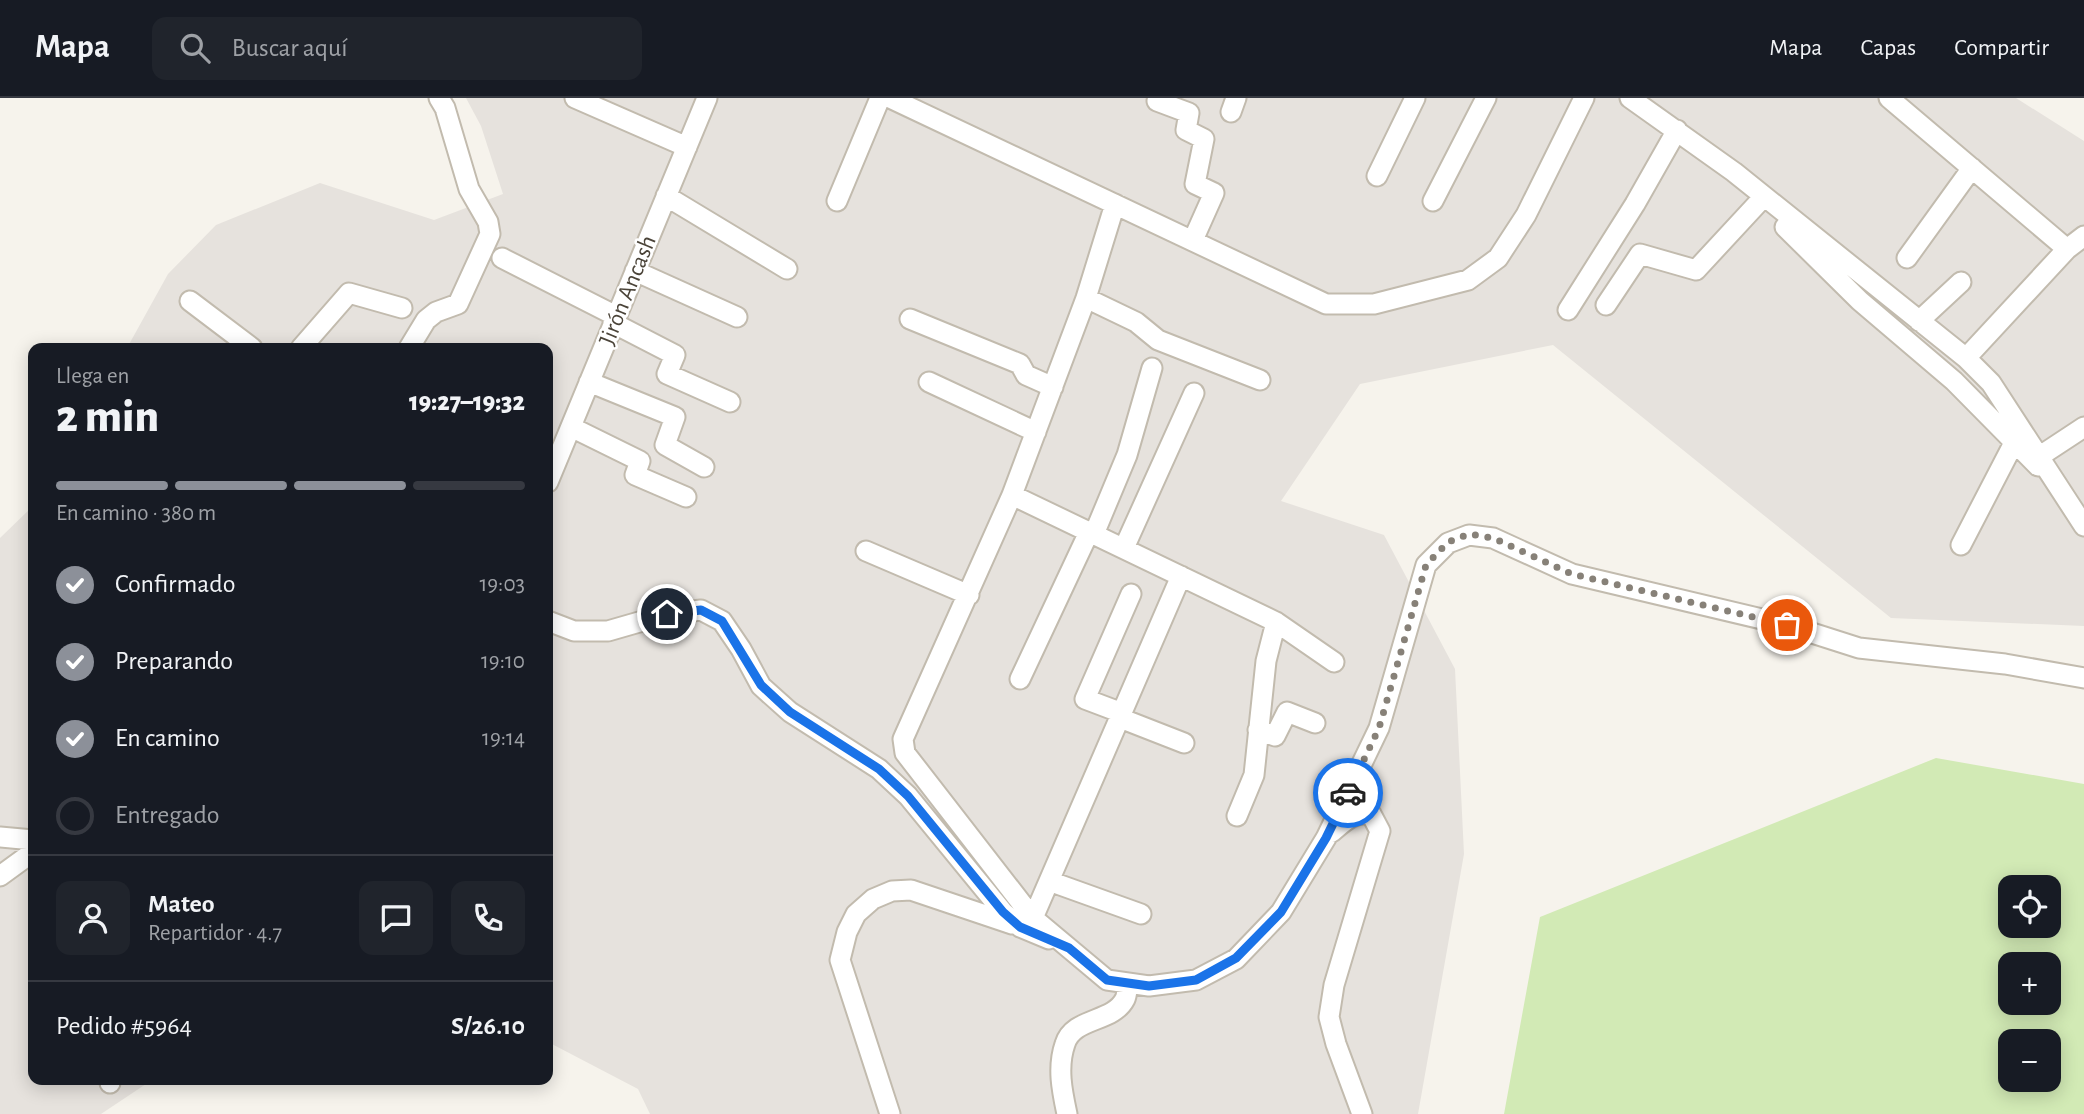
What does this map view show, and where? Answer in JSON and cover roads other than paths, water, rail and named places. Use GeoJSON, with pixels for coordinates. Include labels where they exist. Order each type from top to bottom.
{"type":"FeatureCollection","features":[{"type":"Feature","properties":{"kind":"street"},"geometry":{"type":"LineString","coordinates":[[412,343],[426,320],[436,312],[458,304],[490,234],[488,222],[469,189],[445,108],[439,98]]}},
{"type":"Feature","properties":{"kind":"street"},"geometry":{"type":"LineString","coordinates":[[575,98],[687,147]]}},
{"type":"Feature","properties":{"kind":"street","name":"Jirón Ancash"},"geometry":{"type":"LineString","coordinates":[[553,470],[707,98]]}},
{"type":"Feature","properties":{"kind":"street"},"geometry":{"type":"LineString","coordinates":[[837,201],[889,98],[926,106],[1115,204],[1326,304],[1374,304],[1468,280],[1498,258],[1527,215],[1584,98]]}},
{"type":"Feature","properties":{"kind":"street"},"geometry":{"type":"LineString","coordinates":[[1377,176],[1415,98]]}},
{"type":"Feature","properties":{"kind":"street"},"geometry":{"type":"LineString","coordinates":[[1433,201],[1486,98]]}},
{"type":"Feature","properties":{"kind":"street"},"geometry":{"type":"LineString","coordinates":[[1630,98],[1715,158],[1966,358],[1991,383],[2017,436],[2059,486]]}},
{"type":"Feature","properties":{"kind":"street"},"geometry":{"type":"LineString","coordinates":[[1889,98],[2067,249]]}},
{"type":"Feature","properties":{"kind":"street"},"geometry":{"type":"LineString","coordinates":[[1157,101],[1189,113],[1186,130],[1204,139],[1195,184],[1214,193],[1193,240]]}},
{"type":"Feature","properties":{"kind":"street"},"geometry":{"type":"LineString","coordinates":[[1568,310],[1635,204],[1677,130]]}},
{"type":"Feature","properties":{"kind":"street"},"geometry":{"type":"LineString","coordinates":[[1715,158],[1860,301],[2040,456],[2084,526]]}},
{"type":"Feature","properties":{"kind":"street"},"geometry":{"type":"LineString","coordinates":[[1907,258],[1972,167]]}},
{"type":"Feature","properties":{"kind":"street"},"geometry":{"type":"LineString","coordinates":[[666,196],[787,269]]}},
{"type":"Feature","properties":{"kind":"street"},"geometry":{"type":"LineString","coordinates":[[1606,305],[1640,254],[1696,270],[1759,202]]}},
{"type":"Feature","properties":{"kind":"street"},"geometry":{"type":"LineString","coordinates":[[1027,923],[905,753],[903,739],[1012,495],[1086,298],[1115,204]]}},
{"type":"Feature","properties":{"kind":"street"},"geometry":{"type":"LineString","coordinates":[[1966,358],[2067,249],[2084,236]]}},
{"type":"Feature","properties":{"kind":"street"},"geometry":{"type":"LineString","coordinates":[[502,258],[676,355],[667,374],[730,402]]}},
{"type":"Feature","properties":{"kind":"street"},"geometry":{"type":"LineString","coordinates":[[635,271],[737,317]]}},
{"type":"Feature","properties":{"kind":"street"},"geometry":{"type":"LineString","coordinates":[[1919,321],[1961,282]]}},
{"type":"Feature","properties":{"kind":"street"},"geometry":{"type":"LineString","coordinates":[[305,343],[349,293],[402,308]]}},
{"type":"Feature","properties":{"kind":"street"},"geometry":{"type":"LineString","coordinates":[[1086,298],[1136,322],[1158,340],[1261,380]]}},
{"type":"Feature","properties":{"kind":"street"},"geometry":{"type":"LineString","coordinates":[[190,301],[245,343]]}},
{"type":"Feature","properties":{"kind":"street"},"geometry":{"type":"LineString","coordinates":[[910,319],[1020,364],[1026,375],[1053,387]]}},
{"type":"Feature","properties":{"kind":"street"},"geometry":{"type":"LineString","coordinates":[[1020,679],[1127,455],[1152,368]]}},
{"type":"Feature","properties":{"kind":"street"},"geometry":{"type":"LineString","coordinates":[[589,382],[675,418],[665,445],[704,467]]}},
{"type":"Feature","properties":{"kind":"street"},"geometry":{"type":"LineString","coordinates":[[929,382],[1035,432]]}},
{"type":"Feature","properties":{"kind":"street"},"geometry":{"type":"LineString","coordinates":[[1124,548],[1194,393]]}},
{"type":"Feature","properties":{"kind":"street"},"geometry":{"type":"LineString","coordinates":[[570,427],[640,461],[635,475],[686,497]]}},
{"type":"Feature","properties":{"kind":"street"},"geometry":{"type":"LineString","coordinates":[[2040,456],[2084,427]]}},
{"type":"Feature","properties":{"kind":"street"},"geometry":{"type":"LineString","coordinates":[[1961,545],[2017,436]]}},
{"type":"Feature","properties":{"kind":"street"},"geometry":{"type":"LineString","coordinates":[[1012,495],[1276,622],[1334,662]]}},
{"type":"Feature","properties":{"kind":"street"},"geometry":{"type":"LineString","coordinates":[[553,623],[574,631],[608,631],[667,614],[701,610],[722,621],[761,685],[790,712],[879,769],[908,796],[1003,912],[1069,948],[1107,980],[1149,986],[1196,980],[1236,958],[1281,912],[1326,838],[1379,728],[1426,565],[1448,542],[1469,534],[1493,538],[1572,574],[1787,625],[1859,648],[2005,664],[2084,678]]}},
{"type":"Feature","properties":{"kind":"street"},"geometry":{"type":"LineString","coordinates":[[866,551],[969,595]]}},
{"type":"Feature","properties":{"kind":"street"},"geometry":{"type":"LineString","coordinates":[[1027,923],[1049,881],[1181,576]]}},
{"type":"Feature","properties":{"kind":"street"},"geometry":{"type":"LineString","coordinates":[[1131,594],[1085,699],[1184,743]]}},
{"type":"Feature","properties":{"kind":"street"},"geometry":{"type":"LineString","coordinates":[[1237,816],[1254,775],[1266,661],[1276,622]]}},
{"type":"Feature","properties":{"kind":"street"},"geometry":{"type":"LineString","coordinates":[[1258,730],[1275,736],[1287,712],[1315,723]]}},
{"type":"Feature","properties":{"kind":"street"},"geometry":{"type":"LineString","coordinates":[[1326,838],[1349,817],[1360,813],[1371,814],[1380,831],[1334,985],[1329,1017],[1362,1114]]}},
{"type":"Feature","properties":{"kind":"street"},"geometry":{"type":"LineString","coordinates":[[0,838],[28,840]]}},
{"type":"Feature","properties":{"kind":"street"},"geometry":{"type":"LineString","coordinates":[[0,876],[28,856]]}},
{"type":"Feature","properties":{"kind":"street"},"geometry":{"type":"LineString","coordinates":[[1049,881],[1141,914]]}},
{"type":"Feature","properties":{"kind":"street"},"geometry":{"type":"LineString","coordinates":[[890,1114],[840,960],[847,932],[856,914],[873,899],[891,891],[911,890],[1027,923]]}},
{"type":"Feature","properties":{"kind":"street"},"geometry":{"type":"LineString","coordinates":[[1067,1114],[1060,1081],[1065,1043],[1081,1026],[1117,1009],[1125,1000],[1128,983]]}}]}
